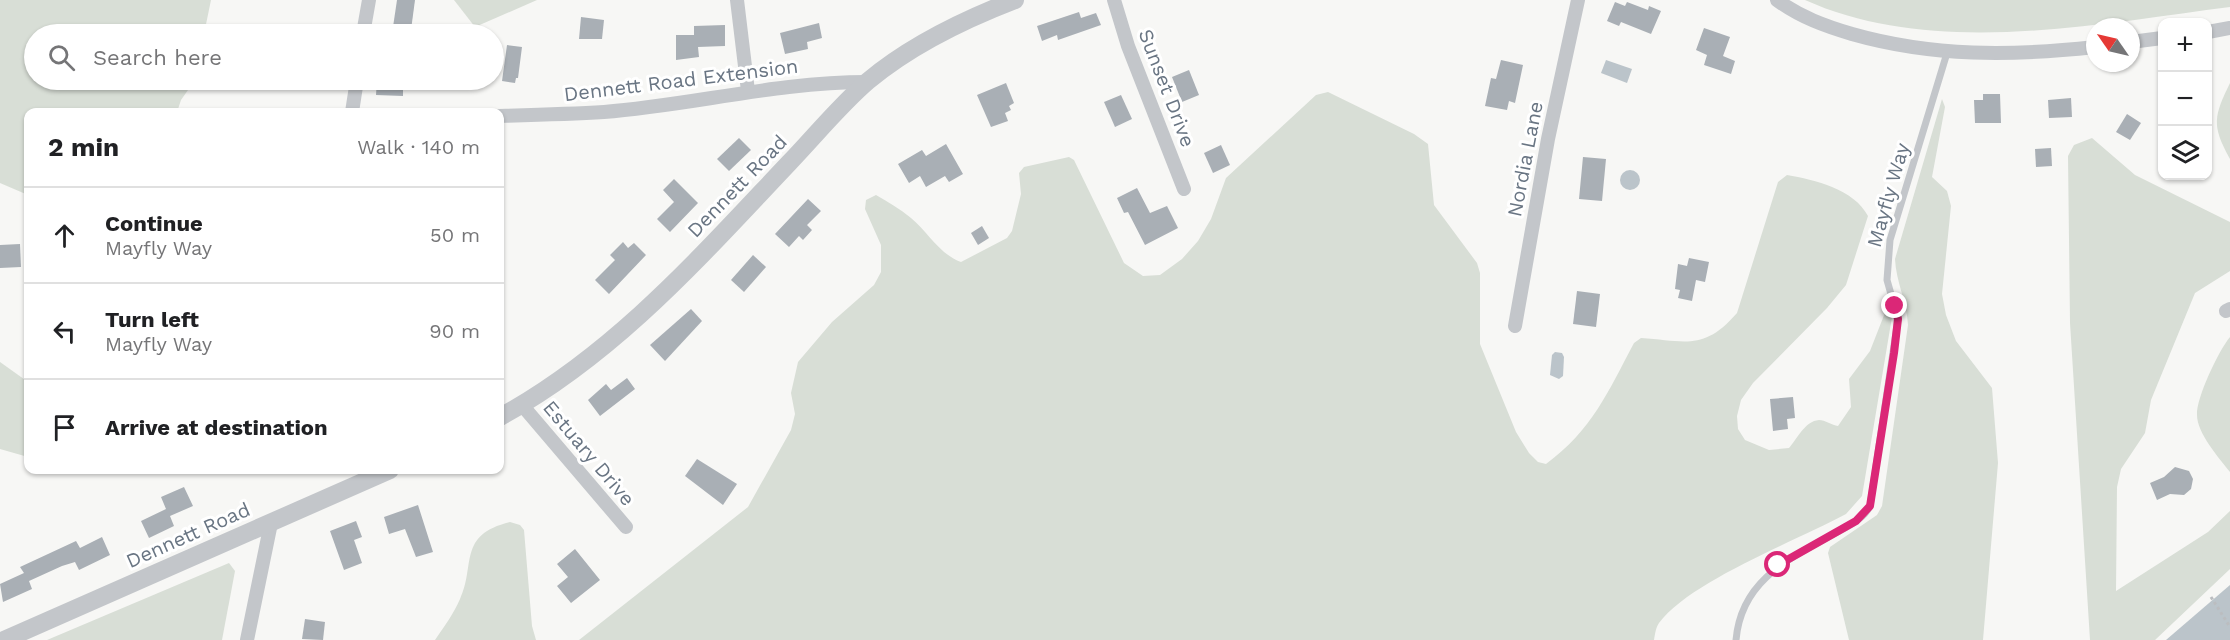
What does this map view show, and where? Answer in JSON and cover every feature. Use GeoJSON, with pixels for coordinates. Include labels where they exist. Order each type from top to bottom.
{"type":"FeatureCollection","features":[{"type":"Feature","properties":{"kind":"street"},"geometry":{"type":"LineString","coordinates":[[365,24],[369,0]]}},
{"type":"Feature","properties":{"kind":"street"},"geometry":{"type":"LineString","coordinates":[[737,0],[748,91]]}},
{"type":"Feature","properties":{"kind":"street","name":"Dennett Road"},"geometry":{"type":"LineString","coordinates":[[504,415],[582,365],[630,326],[669,289],[867,82],[944,32],[1015,0]]}},
{"type":"Feature","properties":{"kind":"street","name":"Sunset Drive"},"geometry":{"type":"LineString","coordinates":[[1114,0],[1128,46],[1184,189]]}},
{"type":"Feature","properties":{"kind":"street","name":"Nordia Lane"},"geometry":{"type":"LineString","coordinates":[[1515,326],[1548,139],[1578,0]]}},
{"type":"Feature","properties":{"kind":"street"},"geometry":{"type":"LineString","coordinates":[[1777,0],[1806,18],[1838,30],[1909,48],[1947,53],[2027,53],[2086,48]]}},
{"type":"Feature","properties":{"kind":"street"},"geometry":{"type":"LineString","coordinates":[[2212,31],[2230,28]]}},
{"type":"Feature","properties":{"kind":"street"},"geometry":{"type":"LineString","coordinates":[[2140,41],[2158,39]]}},
{"type":"Feature","properties":{"kind":"street","name":"Dennett Road Extension"},"geometry":{"type":"LineString","coordinates":[[504,116],[606,112],[748,91],[831,82],[867,82]]}},
{"type":"Feature","properties":{"kind":"street"},"geometry":{"type":"LineString","coordinates":[[353,108],[355,90]]}},
{"type":"Feature","properties":{"kind":"street","name":"Estuary Drive"},"geometry":{"type":"LineString","coordinates":[[522,405],[626,527]]}},
{"type":"Feature","properties":{"kind":"street","name":"Dennett Road"},"geometry":{"type":"LineString","coordinates":[[4,640],[381,474]]}},
{"type":"Feature","properties":{"kind":"street"},"geometry":{"type":"LineString","coordinates":[[247,640],[271,523]]}},
{"type":"Feature","properties":{"kind":"lane","name":"Mayfly Way"},"geometry":{"type":"LineString","coordinates":[[1736,640],[1740,616],[1762,579],[1792,557],[1856,521],[1870,506],[1898,319],[1887,280],[1886,261],[1890,240],[1947,53]]}},
{"type":"Feature","properties":{"kind":"path"},"geometry":{"type":"LineString","coordinates":[[2211,597],[2230,627]]}},
{"type":"Feature","properties":{"kind":"shaded area"},"geometry":{"type":"Polygon","coordinates":[[[0,0],[211,0],[206,24],[24,24],[24,90],[188,90],[178,108],[24,108],[24,193],[0,183],[0,0]]]}},
{"type":"Feature","properties":{"kind":"shaded area"},"geometry":{"type":"Polygon","coordinates":[[[454,0],[537,0],[482,24],[473,24],[454,0]]]}},
{"type":"Feature","properties":{"kind":"shaded area"},"geometry":{"type":"Polygon","coordinates":[[[1805,0],[2230,0],[2230,7],[2140,19],[2086,18],[2086,26],[2015,32],[1961,32],[1907,28],[1855,18],[1805,0]]]}},
{"type":"Feature","properties":{"kind":"shaded area"},"geometry":{"type":"Polygon","coordinates":[[[1606,60],[1632,69],[1627,83],[1601,73],[1606,60]]]}},
{"type":"Feature","properties":{"kind":"shaded area"},"geometry":{"type":"Polygon","coordinates":[[[2230,83],[2230,159],[2217,129],[2217,121],[2230,83]]]}},
{"type":"Feature","properties":{"kind":"shaded area"},"geometry":{"type":"Polygon","coordinates":[[[1328,92],[1414,134],[1428,144],[1434,205],[1477,263],[1480,273],[1480,344],[1516,432],[1529,453],[1538,462],[1546,464],[1576,438],[1598,409],[1634,343],[1641,338],[1694,341],[1714,333],[1737,313],[1778,182],[1787,175],[1821,183],[1844,192],[1862,207],[1868,216],[1846,285],[1827,308],[1753,383],[1741,400],[1737,416],[1738,429],[1745,440],[1769,450],[1789,448],[1805,427],[1814,421],[1821,420],[1838,426],[1851,407],[1849,379],[1870,351],[1888,305],[1892,317],[1862,496],[1846,514],[1746,563],[1695,592],[1674,607],[1659,623],[1654,640],[579,640],[748,507],[791,430],[795,414],[791,393],[798,362],[832,322],[874,285],[881,272],[881,245],[865,209],[866,200],[876,195],[894,206],[917,224],[946,254],[961,262],[1007,238],[1012,231],[1021,194],[1019,173],[1024,167],[1069,157],[1074,160],[1124,263],[1143,276],[1160,275],[1182,259],[1198,241],[1211,219],[1226,178],[1316,95],[1328,92]]]}},
{"type":"Feature","properties":{"kind":"shaded area"},"geometry":{"type":"Polygon","coordinates":[[[1942,99],[1945,107],[1932,177],[1947,191],[1951,206],[1942,294],[1946,315],[1956,341],[1992,388],[1998,463],[1983,640],[1849,640],[1828,553],[1830,547],[1877,515],[1882,506],[1908,325],[1895,259],[1942,99]]]}},
{"type":"Feature","properties":{"kind":"shaded area"},"geometry":{"type":"Polygon","coordinates":[[[2092,138],[2135,175],[2230,222],[2230,271],[2195,293],[2151,400],[2145,433],[2121,469],[2117,487],[2116,591],[2208,532],[2230,511],[2230,569],[2155,640],[2090,640],[2070,323],[2068,156],[2074,145],[2092,138]]]}},
{"type":"Feature","properties":{"kind":"shaded area"},"geometry":{"type":"Polygon","coordinates":[[[1630,170],[1637,173],[1640,180],[1637,187],[1630,190],[1623,187],[1620,180],[1623,173],[1630,170]]]}},
{"type":"Feature","properties":{"kind":"shaded area"},"geometry":{"type":"Polygon","coordinates":[[[2230,337],[2230,472],[2205,437],[2197,415],[2200,397],[2209,374],[2230,337]]]}},
{"type":"Feature","properties":{"kind":"shaded area"},"geometry":{"type":"Polygon","coordinates":[[[1555,352],[1562,353],[1564,357],[1563,376],[1559,379],[1550,375],[1552,355],[1555,352]]]}},
{"type":"Feature","properties":{"kind":"shaded area"},"geometry":{"type":"Polygon","coordinates":[[[0,362],[24,379],[24,456],[0,449],[0,362]]]}},
{"type":"Feature","properties":{"kind":"shaded area"},"geometry":{"type":"Polygon","coordinates":[[[510,522],[520,525],[524,530],[532,626],[536,640],[435,640],[460,599],[475,543],[493,528],[510,522]]]}},
{"type":"Feature","properties":{"kind":"shaded area"},"geometry":{"type":"Polygon","coordinates":[[[229,563],[235,571],[222,640],[47,640],[229,563]]]}},
{"type":"Feature","properties":{"kind":"shaded area"},"geometry":{"type":"Polygon","coordinates":[[[2230,585],[2230,640],[2166,640],[2230,585]]]}},
{"type":"Feature","properties":{"kind":"building"},"geometry":{"type":"Polygon","coordinates":[[[397,0],[415,0],[412,24],[393,24],[397,0]]]}},
{"type":"Feature","properties":{"kind":"building"},"geometry":{"type":"Polygon","coordinates":[[[1615,2],[1625,6],[1627,2],[1648,10],[1649,6],[1661,11],[1651,34],[1621,22],[1619,26],[1607,21],[1615,2]]]}},
{"type":"Feature","properties":{"kind":"building"},"geometry":{"type":"Polygon","coordinates":[[[1079,12],[1081,18],[1096,13],[1101,25],[1058,40],[1057,35],[1042,41],[1037,26],[1079,12]]]}},
{"type":"Feature","properties":{"kind":"building"},"geometry":{"type":"Polygon","coordinates":[[[581,17],[604,20],[602,39],[579,39],[581,17]]]}},
{"type":"Feature","properties":{"kind":"building"},"geometry":{"type":"Polygon","coordinates":[[[819,23],[822,38],[807,42],[808,49],[785,54],[780,33],[819,23]]]}},
{"type":"Feature","properties":{"kind":"building"},"geometry":{"type":"Polygon","coordinates":[[[725,25],[725,46],[698,47],[699,57],[676,60],[676,35],[694,35],[694,26],[725,25]]]}},
{"type":"Feature","properties":{"kind":"building"},"geometry":{"type":"Polygon","coordinates":[[[1704,28],[1730,37],[1723,56],[1735,61],[1731,74],[1704,65],[1707,55],[1696,50],[1704,28]]]}},
{"type":"Feature","properties":{"kind":"building"},"geometry":{"type":"Polygon","coordinates":[[[507,45],[522,47],[518,78],[515,83],[504,81],[507,45]]]}},
{"type":"Feature","properties":{"kind":"building"},"geometry":{"type":"Polygon","coordinates":[[[1501,60],[1523,65],[1515,103],[1509,101],[1507,110],[1485,106],[1491,78],[1496,79],[1501,60]]]}},
{"type":"Feature","properties":{"kind":"building"},"geometry":{"type":"Polygon","coordinates":[[[1189,70],[1199,95],[1182,102],[1172,77],[1189,70]]]}},
{"type":"Feature","properties":{"kind":"building"},"geometry":{"type":"Polygon","coordinates":[[[1006,83],[1014,103],[1009,106],[1011,110],[1005,113],[1008,121],[991,127],[977,95],[1006,83]]]}},
{"type":"Feature","properties":{"kind":"building"},"geometry":{"type":"Polygon","coordinates":[[[376,90],[403,90],[403,96],[376,95],[376,90]]]}},
{"type":"Feature","properties":{"kind":"building"},"geometry":{"type":"Polygon","coordinates":[[[1983,94],[2000,94],[2001,123],[1975,123],[1974,100],[1983,100],[1983,94]]]}},
{"type":"Feature","properties":{"kind":"building"},"geometry":{"type":"Polygon","coordinates":[[[1121,95],[1132,119],[1115,127],[1104,102],[1121,95]]]}},
{"type":"Feature","properties":{"kind":"building"},"geometry":{"type":"Polygon","coordinates":[[[2071,98],[2072,117],[2049,118],[2048,100],[2071,98]]]}},
{"type":"Feature","properties":{"kind":"building"},"geometry":{"type":"Polygon","coordinates":[[[2127,114],[2141,123],[2130,140],[2116,132],[2127,114]]]}},
{"type":"Feature","properties":{"kind":"building"},"geometry":{"type":"Polygon","coordinates":[[[739,138],[751,150],[729,171],[717,159],[739,138]]]}},
{"type":"Feature","properties":{"kind":"building"},"geometry":{"type":"Polygon","coordinates":[[[946,144],[963,174],[949,182],[945,176],[926,187],[920,176],[909,183],[898,164],[922,150],[926,156],[946,144]]]}},
{"type":"Feature","properties":{"kind":"building"},"geometry":{"type":"Polygon","coordinates":[[[1221,145],[1230,165],[1213,173],[1204,153],[1221,145]]]}},
{"type":"Feature","properties":{"kind":"building"},"geometry":{"type":"Polygon","coordinates":[[[2051,148],[2052,166],[2036,167],[2035,149],[2051,148]]]}},
{"type":"Feature","properties":{"kind":"building"},"geometry":{"type":"Polygon","coordinates":[[[1583,157],[1606,159],[1602,201],[1579,199],[1583,157]]]}},
{"type":"Feature","properties":{"kind":"building"},"geometry":{"type":"Polygon","coordinates":[[[674,179],[698,203],[670,232],[657,219],[674,202],[663,190],[674,179]]]}},
{"type":"Feature","properties":{"kind":"building"},"geometry":{"type":"Polygon","coordinates":[[[1137,188],[1150,213],[1167,206],[1178,228],[1145,245],[1128,212],[1124,213],[1117,198],[1137,188]]]}},
{"type":"Feature","properties":{"kind":"building"},"geometry":{"type":"Polygon","coordinates":[[[808,199],[821,211],[807,225],[812,230],[803,240],[799,236],[789,247],[775,234],[808,199]]]}},
{"type":"Feature","properties":{"kind":"building"},"geometry":{"type":"Polygon","coordinates":[[[982,226],[989,238],[978,245],[971,233],[982,226]]]}},
{"type":"Feature","properties":{"kind":"building"},"geometry":{"type":"Polygon","coordinates":[[[623,242],[628,248],[634,243],[646,255],[609,294],[595,280],[615,260],[610,255],[623,242]]]}},
{"type":"Feature","properties":{"kind":"building"},"geometry":{"type":"Polygon","coordinates":[[[20,244],[21,267],[0,268],[0,245],[20,244]]]}},
{"type":"Feature","properties":{"kind":"building"},"geometry":{"type":"Polygon","coordinates":[[[753,255],[766,267],[744,292],[731,280],[753,255]]]}},
{"type":"Feature","properties":{"kind":"building"},"geometry":{"type":"Polygon","coordinates":[[[1689,258],[1709,262],[1705,282],[1696,280],[1692,301],[1678,298],[1680,290],[1675,289],[1678,264],[1687,266],[1689,258]]]}},
{"type":"Feature","properties":{"kind":"building"},"geometry":{"type":"Polygon","coordinates":[[[1577,291],[1600,294],[1596,327],[1573,324],[1577,291]]]}},
{"type":"Feature","properties":{"kind":"building"},"geometry":{"type":"Polygon","coordinates":[[[691,309],[702,321],[665,361],[650,345],[691,309]]]}},
{"type":"Feature","properties":{"kind":"building"},"geometry":{"type":"Polygon","coordinates":[[[627,378],[635,389],[600,416],[588,400],[606,384],[611,390],[627,378]]]}},
{"type":"Feature","properties":{"kind":"building"},"geometry":{"type":"Polygon","coordinates":[[[1793,397],[1795,418],[1787,419],[1788,429],[1773,431],[1770,399],[1793,397]]]}},
{"type":"Feature","properties":{"kind":"building"},"geometry":{"type":"Polygon","coordinates":[[[697,459],[737,484],[723,505],[685,476],[697,459]]]}},
{"type":"Feature","properties":{"kind":"building"},"geometry":{"type":"Polygon","coordinates":[[[2175,467],[2189,471],[2193,479],[2191,489],[2184,495],[2170,494],[2157,500],[2150,483],[2164,477],[2175,467]]]}},
{"type":"Feature","properties":{"kind":"building"},"geometry":{"type":"Polygon","coordinates":[[[184,487],[193,506],[170,516],[174,526],[149,538],[141,521],[166,509],[161,497],[184,487]]]}},
{"type":"Feature","properties":{"kind":"building"},"geometry":{"type":"Polygon","coordinates":[[[418,505],[433,552],[416,557],[405,529],[389,534],[384,517],[418,505]]]}},
{"type":"Feature","properties":{"kind":"building"},"geometry":{"type":"Polygon","coordinates":[[[356,521],[362,537],[354,540],[362,563],[344,570],[330,531],[356,521]]]}},
{"type":"Feature","properties":{"kind":"building"},"geometry":{"type":"Polygon","coordinates":[[[102,537],[110,555],[79,570],[75,562],[62,566],[29,581],[32,589],[3,602],[0,584],[24,573],[20,567],[76,541],[80,548],[102,537]]]}},
{"type":"Feature","properties":{"kind":"building"},"geometry":{"type":"Polygon","coordinates":[[[575,549],[600,580],[571,603],[557,586],[568,577],[557,564],[575,549]]]}},
{"type":"Feature","properties":{"kind":"building"},"geometry":{"type":"Polygon","coordinates":[[[305,619],[325,622],[323,640],[302,639],[305,619]]]}},
{"type":"Feature","properties":{"kind":"route"},"geometry":{"type":"LineString","coordinates":[[1778,565],[1856,521],[1868,511],[1873,497],[1894,353],[1898,319],[1895,306]]}}]}
